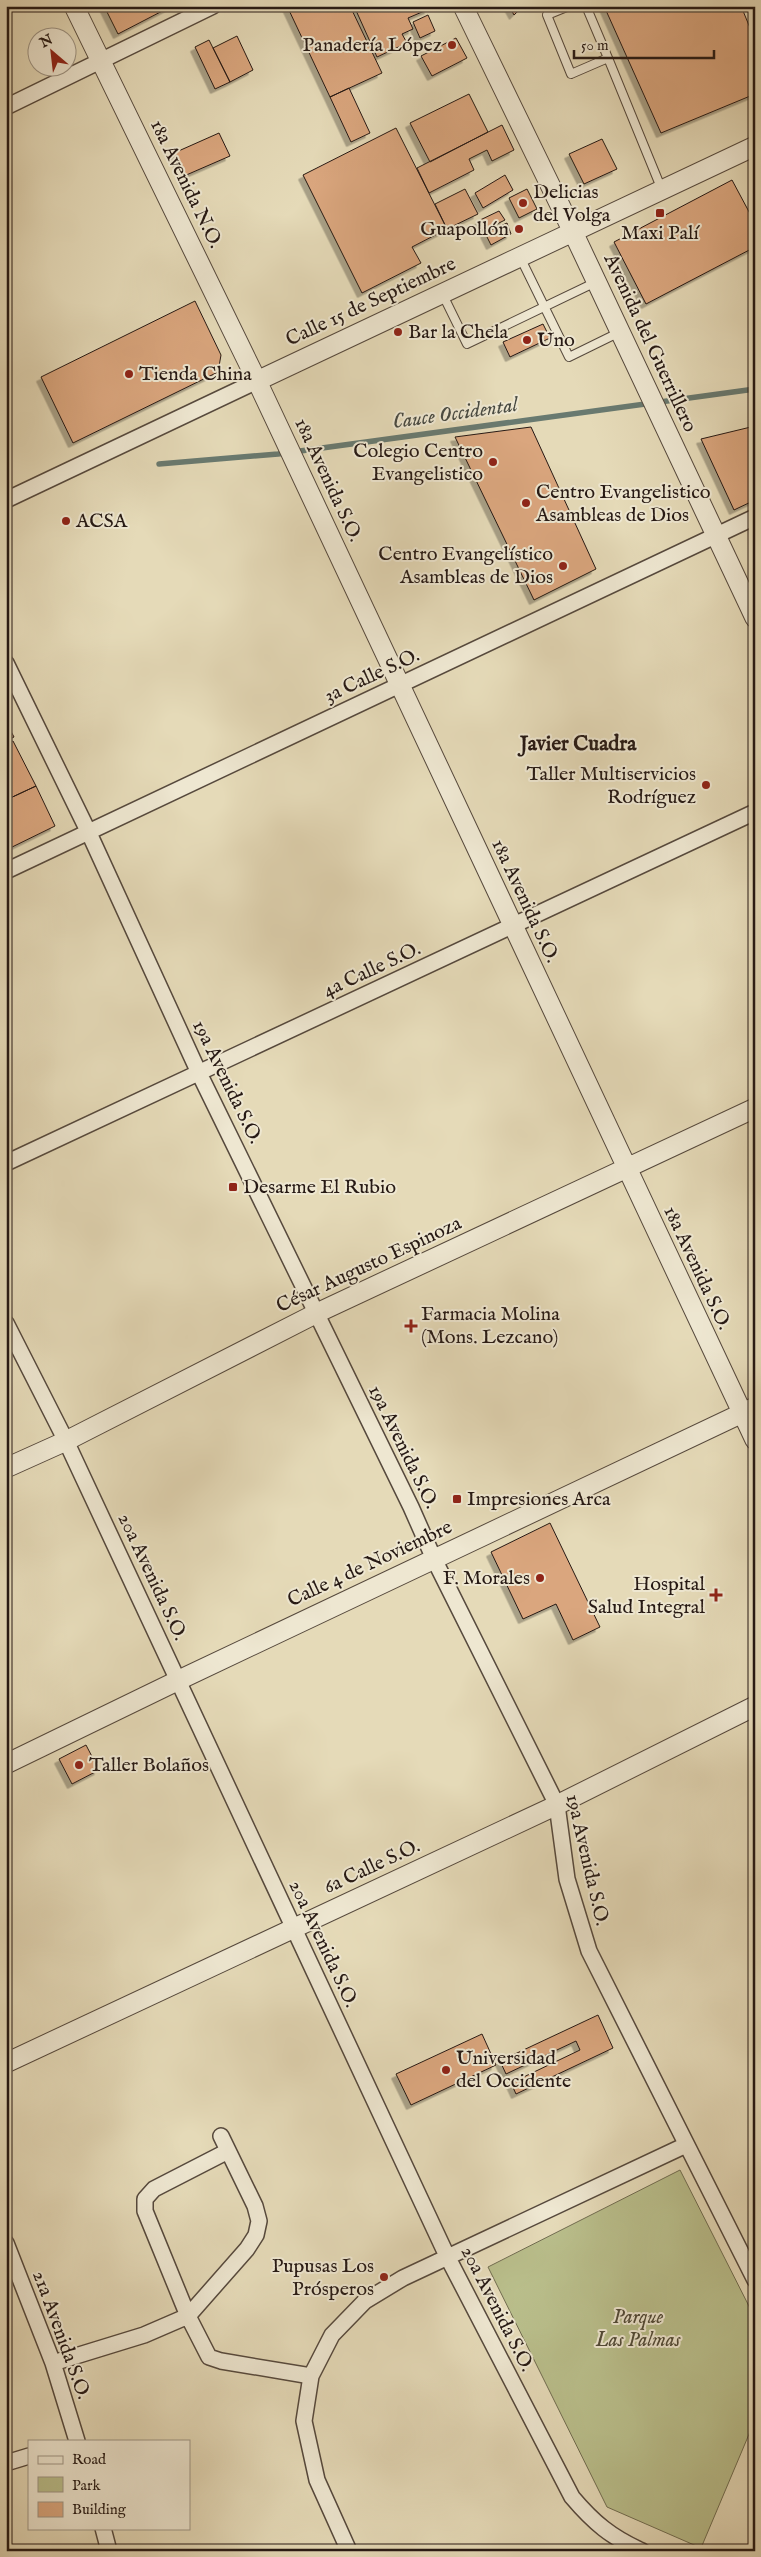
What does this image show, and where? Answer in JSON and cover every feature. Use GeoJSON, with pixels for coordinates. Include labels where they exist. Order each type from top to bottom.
{"type":"FeatureCollection","features":[{"type":"Feature","properties":{"kind":"street","name":"18a Avenida N.O."},"geometry":{"type":"LineString","coordinates":[[74,6],[257,381]]}},
{"type":"Feature","properties":{"kind":"street"},"geometry":{"type":"LineString","coordinates":[[6,107],[213,6]]}},
{"type":"Feature","properties":{"kind":"street","name":"Avenida del Guerrillero"},"geometry":{"type":"LineString","coordinates":[[463,6],[621,332],[755,618]]}},
{"type":"Feature","properties":{"kind":"street","name":"Calle 15 de Septiembre"},"geometry":{"type":"LineString","coordinates":[[6,500],[755,146]]}},
{"type":"Feature","properties":{"kind":"street","name":"18a Avenida S.O."},"geometry":{"type":"LineString","coordinates":[[257,381],[626,1169],[748,1410],[755,1440]]}},
{"type":"Feature","properties":{"kind":"street","name":"3a Calle S.O."},"geometry":{"type":"LineString","coordinates":[[6,871],[755,516]]}},
{"type":"Feature","properties":{"kind":"street","name":"19a Avenida S.O."},"geometry":{"type":"LineString","coordinates":[[6,663],[89,832],[199,1073],[411,1506],[434,1559],[557,1805],[567,1879],[589,1951],[755,2280]]}},
{"type":"Feature","properties":{"kind":"street","name":"4a Calle S.O."},"geometry":{"type":"LineString","coordinates":[[6,1163],[755,812]]}},
{"type":"Feature","properties":{"kind":"street","name":"César Augusto Espinoza"},"geometry":{"type":"LineString","coordinates":[[6,1468],[66,1441],[317,1313],[755,1108]]}},
{"type":"Feature","properties":{"kind":"street","name":"20a Avenida S.O."},"geometry":{"type":"LineString","coordinates":[[6,1323],[66,1441],[179,1680],[447,2256],[572,2497],[598,2525],[618,2540],[642,2551]]}},
{"type":"Feature","properties":{"kind":"street","name":"Calle 4 de Noviembre"},"geometry":{"type":"LineString","coordinates":[[6,1764],[748,1410]]}},
{"type":"Feature","properties":{"kind":"street","name":"6a Calle S.O."},"geometry":{"type":"LineString","coordinates":[[6,2062],[294,1929],[753,1711]]}},
{"type":"Feature","properties":{"kind":"street"},"geometry":{"type":"LineString","coordinates":[[53,2363],[144,2335],[188,2316],[247,2249],[256,2235],[259,2221],[255,2206],[221,2136]]}},
{"type":"Feature","properties":{"kind":"street"},"geometry":{"type":"LineString","coordinates":[[349,2551],[316,2480],[304,2421],[311,2376],[332,2335],[365,2301],[403,2278],[686,2146]]}},
{"type":"Feature","properties":{"kind":"street"},"geometry":{"type":"LineString","coordinates":[[228,2151],[154,2189],[145,2199],[145,2211],[201,2346],[209,2357],[221,2361],[311,2376]]}},
{"type":"Feature","properties":{"kind":"street","name":"21a Avenida S.O."},"geometry":{"type":"LineString","coordinates":[[7,2246],[53,2363],[77,2440]]}},
{"type":"Feature","properties":{"kind":"street"},"geometry":{"type":"LineString","coordinates":[[6,2463],[28,2456]]}},
{"type":"Feature","properties":{"kind":"street"},"geometry":{"type":"LineString","coordinates":[[103,2530],[109,2551]]}},
{"type":"Feature","properties":{"kind":"lane"},"geometry":{"type":"LineString","coordinates":[[569,6],[547,15],[571,74],[608,58]]}},
{"type":"Feature","properties":{"kind":"lane"},"geometry":{"type":"LineString","coordinates":[[586,6],[662,190]]}},
{"type":"Feature","properties":{"kind":"lane"},"geometry":{"type":"LineString","coordinates":[[520,257],[569,357],[621,332]]}},
{"type":"Feature","properties":{"kind":"lane"},"geometry":{"type":"LineString","coordinates":[[442,293],[467,344],[596,282]]}},
{"type":"Feature","properties":{"kind":"green space","name":"Parque Las Palmas"},"geometry":{"type":"Polygon","coordinates":[[[680,2170],[755,2318],[755,2420],[701,2548],[607,2507],[488,2267],[680,2170]]]}},
{"type":"Feature","properties":{"kind":"building"},"geometry":{"type":"Polygon","coordinates":[[[104,6],[172,6],[118,34],[104,6]]]}},
{"type":"Feature","properties":{"kind":"building"},"geometry":{"type":"Polygon","coordinates":[[[287,6],[350,6],[382,73],[330,97],[287,6]]]}},
{"type":"Feature","properties":{"kind":"building"},"geometry":{"type":"Polygon","coordinates":[[[354,6],[428,6],[429,9],[408,18],[413,29],[402,34],[407,43],[377,57],[354,6]]]}},
{"type":"Feature","properties":{"kind":"building"},"geometry":{"type":"Polygon","coordinates":[[[509,6],[523,6],[514,15],[509,6]]]}},
{"type":"Feature","properties":{"kind":"building"},"geometry":{"type":"Polygon","coordinates":[[[604,6],[741,6],[755,40],[755,94],[661,133],[604,6]]]}},
{"type":"Feature","properties":{"kind":"building"},"geometry":{"type":"Polygon","coordinates":[[[428,15],[435,31],[420,38],[413,22],[428,15]]]}},
{"type":"Feature","properties":{"kind":"building"},"geometry":{"type":"Polygon","coordinates":[[[237,36],[253,70],[230,82],[213,48],[237,36]]]}},
{"type":"Feature","properties":{"kind":"building"},"geometry":{"type":"Polygon","coordinates":[[[456,38],[467,58],[432,76],[421,56],[456,38]]]}},
{"type":"Feature","properties":{"kind":"building"},"geometry":{"type":"Polygon","coordinates":[[[209,40],[230,82],[215,89],[195,47],[209,40]]]}},
{"type":"Feature","properties":{"kind":"building"},"geometry":{"type":"Polygon","coordinates":[[[349,88],[370,133],[351,142],[330,97],[349,88]]]}},
{"type":"Feature","properties":{"kind":"building"},"geometry":{"type":"Polygon","coordinates":[[[469,94],[488,132],[430,162],[410,123],[469,94]]]}},
{"type":"Feature","properties":{"kind":"building"},"geometry":{"type":"Polygon","coordinates":[[[502,125],[514,150],[492,161],[487,150],[469,159],[474,170],[429,193],[417,168],[502,125]]]}},
{"type":"Feature","properties":{"kind":"building"},"geometry":{"type":"Polygon","coordinates":[[[396,128],[447,229],[412,247],[421,263],[362,293],[303,175],[396,128]]]}},
{"type":"Feature","properties":{"kind":"building"},"geometry":{"type":"Polygon","coordinates":[[[219,133],[230,156],[184,176],[174,153],[219,133]]]}},
{"type":"Feature","properties":{"kind":"building"},"geometry":{"type":"Polygon","coordinates":[[[602,139],[617,169],[584,184],[569,154],[602,139]]]}},
{"type":"Feature","properties":{"kind":"building"},"geometry":{"type":"Polygon","coordinates":[[[505,175],[513,190],[483,208],[475,193],[505,175]]]}},
{"type":"Feature","properties":{"kind":"building"},"geometry":{"type":"Polygon","coordinates":[[[732,180],[755,223],[755,247],[646,304],[614,242],[732,180]]]}},
{"type":"Feature","properties":{"kind":"building"},"geometry":{"type":"Polygon","coordinates":[[[465,189],[478,214],[447,229],[435,204],[465,189]]]}},
{"type":"Feature","properties":{"kind":"building","name":"Delicias del Volga"},"geometry":{"type":"Polygon","coordinates":[[[527,189],[537,209],[519,218],[509,198],[527,189]]]}},
{"type":"Feature","properties":{"kind":"building"},"geometry":{"type":"Polygon","coordinates":[[[499,211],[505,220],[483,231],[478,221],[499,211]]]}},
{"type":"Feature","properties":{"kind":"building"},"geometry":{"type":"Polygon","coordinates":[[[507,223],[511,234],[491,245],[485,233],[507,223]]]}},
{"type":"Feature","properties":{"kind":"building","name":"Tienda China"},"geometry":{"type":"Polygon","coordinates":[[[195,301],[221,355],[218,372],[73,443],[41,377],[195,301]]]}},
{"type":"Feature","properties":{"kind":"building","name":"Uno"},"geometry":{"type":"Polygon","coordinates":[[[543,324],[550,338],[510,357],[503,342],[543,324]]]}},
{"type":"Feature","properties":{"kind":"building"},"geometry":{"type":"Polygon","coordinates":[[[755,426],[755,500],[734,510],[701,439],[755,426]]]}},
{"type":"Feature","properties":{"kind":"building","name":"Centro Evangelistico Asambleas de Dios"},"geometry":{"type":"Polygon","coordinates":[[[531,427],[596,569],[534,600],[455,437],[531,427]]]}},
{"type":"Feature","properties":{"kind":"building"},"geometry":{"type":"Polygon","coordinates":[[[6,722],[14,737],[6,741],[6,722]]]}},
{"type":"Feature","properties":{"kind":"building"},"geometry":{"type":"Polygon","coordinates":[[[13,741],[36,786],[6,800],[6,744],[13,741]]]}},
{"type":"Feature","properties":{"kind":"building"},"geometry":{"type":"Polygon","coordinates":[[[36,786],[55,826],[6,850],[6,800],[36,786]]]}},
{"type":"Feature","properties":{"kind":"building","name":"F. Morales"},"geometry":{"type":"Polygon","coordinates":[[[550,1523],[600,1627],[573,1640],[556,1604],[523,1619],[491,1552],[550,1523]]]}},
{"type":"Feature","properties":{"kind":"building","name":"Taller Bolaños"},"geometry":{"type":"Polygon","coordinates":[[[86,1745],[99,1770],[72,1784],[59,1759],[86,1745]]]}},
{"type":"Feature","properties":{"kind":"building"},"geometry":{"type":"Polygon","coordinates":[[[598,2015],[613,2048],[516,2094],[511,2083],[580,2050],[576,2041],[506,2074],[500,2061],[598,2015]]]}},
{"type":"Feature","properties":{"kind":"building","name":"Universidad del Occidente"},"geometry":{"type":"Polygon","coordinates":[[[482,2034],[496,2065],[411,2105],[396,2074],[482,2034]]]}},
{"type":"Feature","properties":{"kind":"waterway","name":"Cauce Occidental"},"geometry":{"type":"LineString","coordinates":[[159,464],[278,454],[755,389]]}},
{"type":"Feature","properties":{"kind":"place","name":"Panadería López"},"geometry":{"type":"Point","coordinates":[452,45]}},
{"type":"Feature","properties":{"kind":"place","name":"Delicias del Volga"},"geometry":{"type":"Point","coordinates":[523,203]}},
{"type":"Feature","properties":{"kind":"place","name":"Maxi Palí"},"geometry":{"type":"Point","coordinates":[660,213]}},
{"type":"Feature","properties":{"kind":"place","name":"Guapollón"},"geometry":{"type":"Point","coordinates":[519,229]}},
{"type":"Feature","properties":{"kind":"place","name":"Bar la Chela"},"geometry":{"type":"Point","coordinates":[398,332]}},
{"type":"Feature","properties":{"kind":"place","name":"Uno"},"geometry":{"type":"Point","coordinates":[527,340]}},
{"type":"Feature","properties":{"kind":"place","name":"Tienda China"},"geometry":{"type":"Point","coordinates":[129,374]}},
{"type":"Feature","properties":{"kind":"place","name":"Colegio Centro Evangelistico"},"geometry":{"type":"Point","coordinates":[493,462]}},
{"type":"Feature","properties":{"kind":"place","name":"Centro Evangelistico Asambleas de Dios"},"geometry":{"type":"Point","coordinates":[526,503]}},
{"type":"Feature","properties":{"kind":"place","name":"ACSA"},"geometry":{"type":"Point","coordinates":[66,521]}},
{"type":"Feature","properties":{"kind":"place","name":"Centro Evangelístico Asambleas de Dios"},"geometry":{"type":"Point","coordinates":[563,566]}},
{"type":"Feature","properties":{"kind":"place","name":"Taller Multiservicios Rodríguez"},"geometry":{"type":"Point","coordinates":[706,785]}},
{"type":"Feature","properties":{"kind":"place","name":"Desarme El Rubio"},"geometry":{"type":"Point","coordinates":[233,1187]}},
{"type":"Feature","properties":{"kind":"place","name":"Farmacia Molina (Mons. Lezcano)"},"geometry":{"type":"Point","coordinates":[411,1326]}},
{"type":"Feature","properties":{"kind":"place","name":"Impresiones Arca"},"geometry":{"type":"Point","coordinates":[457,1499]}},
{"type":"Feature","properties":{"kind":"place","name":"F. Morales"},"geometry":{"type":"Point","coordinates":[540,1578]}},
{"type":"Feature","properties":{"kind":"place","name":"Hospital Salud Integral"},"geometry":{"type":"Point","coordinates":[716,1595]}},
{"type":"Feature","properties":{"kind":"place","name":"Taller Bolaños"},"geometry":{"type":"Point","coordinates":[79,1765]}},
{"type":"Feature","properties":{"kind":"place","name":"Universidad del Occidente"},"geometry":{"type":"Point","coordinates":[446,2070]}},
{"type":"Feature","properties":{"kind":"place","name":"Pupusas Los Prósperos"},"geometry":{"type":"Point","coordinates":[384,2277]}},
{"type":"Feature","properties":{"kind":"district","name":"Javier Cuadra"},"geometry":{"type":"Point","coordinates":[578,744]}}]}
